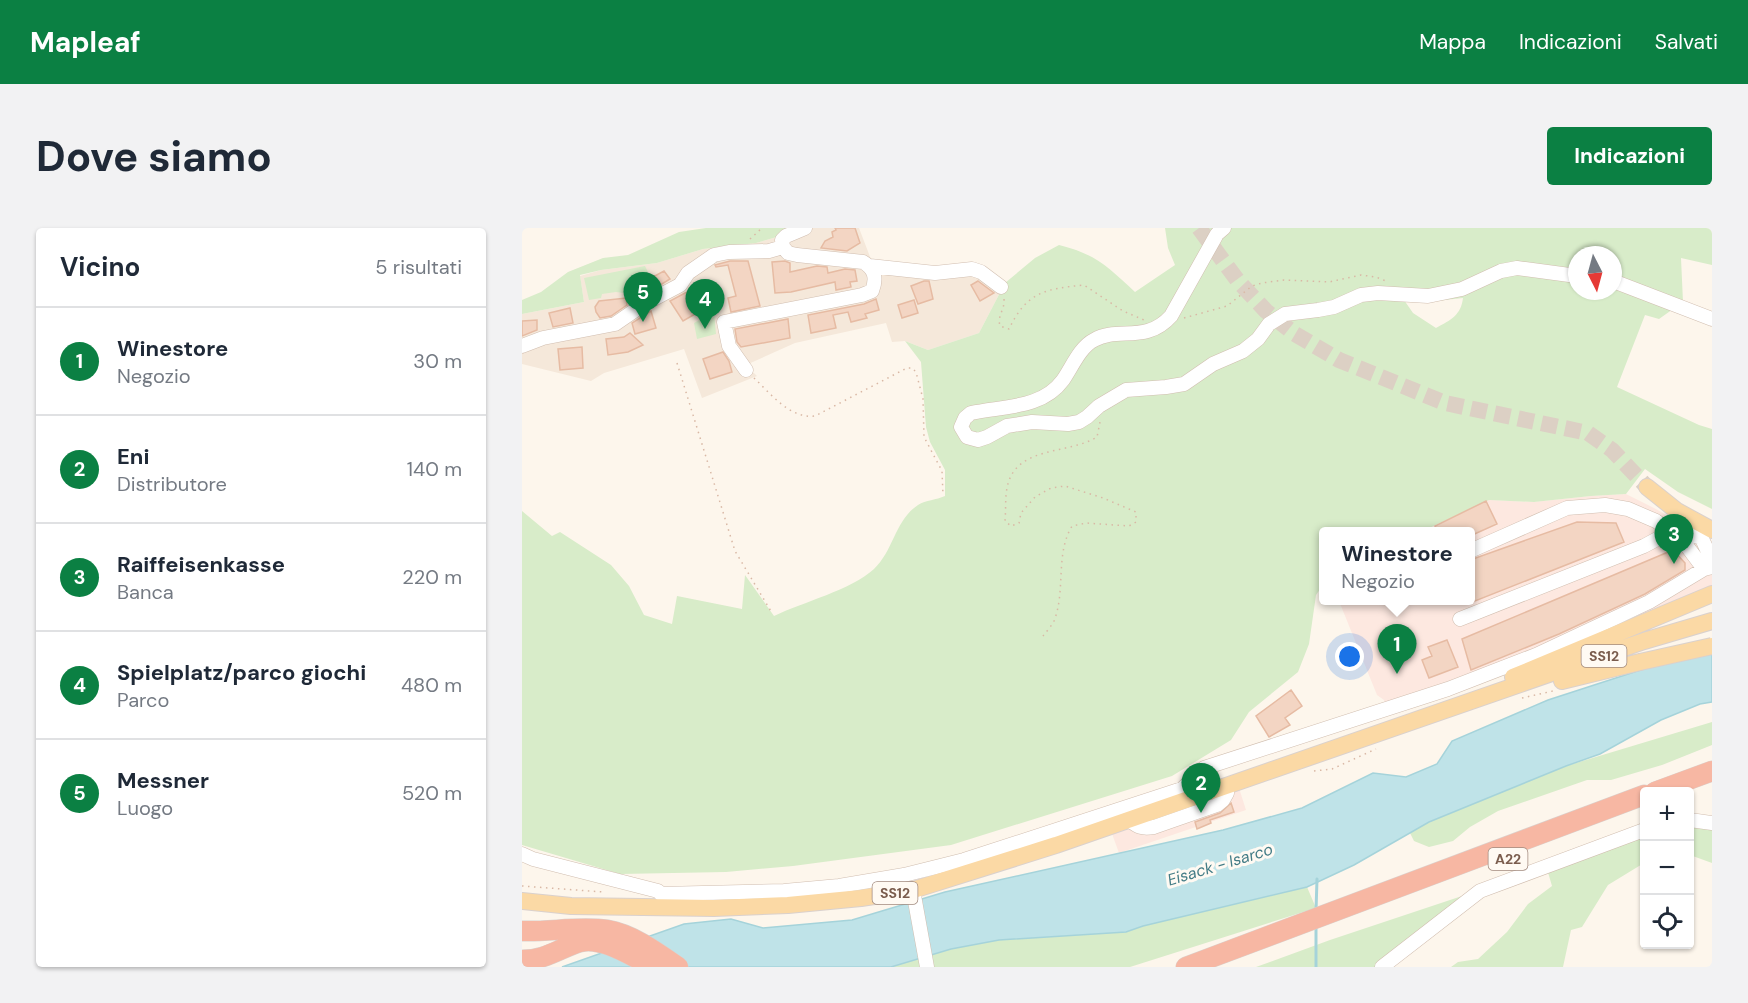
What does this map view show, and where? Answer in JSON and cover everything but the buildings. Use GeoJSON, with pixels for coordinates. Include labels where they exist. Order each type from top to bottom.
{"type":"FeatureCollection","features":[{"type":"Feature","properties":{"kind":"highway"},"geometry":{"type":"LineString","coordinates":[[1669,787],[1712,771]]}},
{"type":"Feature","properties":{"kind":"highway"},"geometry":{"type":"LineString","coordinates":[[1694,791],[1712,786]]}},
{"type":"Feature","properties":{"kind":"highway","name":"A22"},"geometry":{"type":"LineString","coordinates":[[1221,967],[1283,938],[1640,797]]}},
{"type":"Feature","properties":{"kind":"highway","name":"A22"},"geometry":{"type":"LineString","coordinates":[[1373,903],[1640,810]]}},
{"type":"Feature","properties":{"kind":"highway"},"geometry":{"type":"LineString","coordinates":[[522,932],[592,929],[613,939],[654,967]]}},
{"type":"Feature","properties":{"kind":"highway","name":"A22"},"geometry":{"type":"LineString","coordinates":[[1190,965],[1283,938]]}},
{"type":"Feature","properties":{"kind":"highway"},"geometry":{"type":"LineString","coordinates":[[522,960],[543,958],[585,941],[613,939]]}},
{"type":"Feature","properties":{"kind":"highway"},"geometry":{"type":"LineString","coordinates":[[638,956],[663,967]]}},
{"type":"Feature","properties":{"kind":"highway"},"geometry":{"type":"LineString","coordinates":[[638,956],[678,967]]}},
{"type":"Feature","properties":{"kind":"highway"},"geometry":{"type":"LineString","coordinates":[[1172,967],[1190,965]]}},
{"type":"Feature","properties":{"kind":"main road"},"geometry":{"type":"LineString","coordinates":[[1647,487],[1677,511],[1709,527]]}},
{"type":"Feature","properties":{"kind":"main road"},"geometry":{"type":"LineString","coordinates":[[1431,716],[1509,679],[1712,594]]}},
{"type":"Feature","properties":{"kind":"main road","name":"SS12"},"geometry":{"type":"LineString","coordinates":[[522,902],[571,906],[714,908],[788,906],[913,894],[1431,716],[1518,693],[1644,641],[1712,621]]}},
{"type":"Feature","properties":{"kind":"main road"},"geometry":{"type":"LineString","coordinates":[[1518,693],[1712,645]]}},
{"type":"Feature","properties":{"kind":"street"},"geometry":{"type":"LineString","coordinates":[[746,370],[729,346],[724,322],[862,295],[872,291],[876,282],[870,266],[863,262],[788,253],[783,247],[782,240],[805,228]]}},
{"type":"Feature","properties":{"kind":"street"},"geometry":{"type":"LineString","coordinates":[[1224,228],[1217,234],[1164,324],[1138,333],[1107,336],[1094,340],[1084,349],[1062,382],[1045,397],[1022,405],[971,412],[965,418],[962,428],[967,438],[978,440],[1007,426],[1032,422],[1068,424],[1079,422],[1099,406],[1126,390],[1184,384],[1213,364],[1244,351],[1258,339],[1269,324],[1285,314],[1334,307],[1360,295],[1378,293],[1428,296],[1462,289],[1501,271],[1516,268],[1568,275]]}},
{"type":"Feature","properties":{"kind":"street"},"geometry":{"type":"LineString","coordinates":[[522,346],[543,338],[615,324],[644,304],[680,285],[688,273],[714,255],[729,252],[769,251],[783,247]]}},
{"type":"Feature","properties":{"kind":"street"},"geometry":{"type":"LineString","coordinates":[[870,266],[878,265],[935,273],[972,269],[1001,287]]}},
{"type":"Feature","properties":{"kind":"street"},"geometry":{"type":"LineString","coordinates":[[1622,285],[1712,320]]}},
{"type":"Feature","properties":{"kind":"street"},"geometry":{"type":"LineString","coordinates":[[522,854],[533,859],[658,891],[661,894],[784,891],[839,886],[904,875],[964,860],[1182,789],[1204,768],[1448,689],[1536,655],[1648,602],[1709,565],[1672,531],[1628,509],[1605,505],[1567,508],[1475,549]]}},
{"type":"Feature","properties":{"kind":"street"},"geometry":{"type":"LineString","coordinates":[[1460,619],[1644,546],[1672,531]]}},
{"type":"Feature","properties":{"kind":"street"},"geometry":{"type":"LineString","coordinates":[[1694,821],[1712,823]]}},
{"type":"Feature","properties":{"kind":"street"},"geometry":{"type":"LineString","coordinates":[[1382,967],[1480,891],[1640,831]]}},
{"type":"Feature","properties":{"kind":"street"},"geometry":{"type":"LineString","coordinates":[[913,894],[927,967]]}},
{"type":"Feature","properties":{"kind":"path"},"geometry":{"type":"LineString","coordinates":[[1185,318],[1227,306],[1252,286],[1284,280],[1329,282],[1361,275],[1376,277],[1388,282],[1399,294]]}},
{"type":"Feature","properties":{"kind":"path"},"geometry":{"type":"LineString","coordinates":[[1001,287],[1005,301],[998,320],[1000,326],[1009,329],[1017,314],[1035,295],[1058,288],[1084,285],[1123,311],[1155,324],[1164,324]]}},
{"type":"Feature","properties":{"kind":"path"},"geometry":{"type":"LineString","coordinates":[[677,363],[735,552],[772,613]]}},
{"type":"Feature","properties":{"kind":"path"},"geometry":{"type":"LineString","coordinates":[[746,370],[794,413],[804,417],[814,416],[907,368],[912,368],[916,372],[924,399],[924,437],[942,471],[943,495]]}},
{"type":"Feature","properties":{"kind":"path"},"geometry":{"type":"LineString","coordinates":[[1042,636],[1053,623],[1059,600],[1065,537],[1072,525],[1086,523],[1128,526],[1136,522],[1136,512],[1065,486],[1051,488],[1035,497],[1021,513],[1019,523],[1011,526],[1005,521],[1007,488],[1013,473],[1026,459],[1086,443],[1096,437],[1101,423],[1093,412]]}},
{"type":"Feature","properties":{"kind":"path"},"geometry":{"type":"LineString","coordinates":[[1518,693],[1554,691]]}},
{"type":"Feature","properties":{"kind":"path"},"geometry":{"type":"LineString","coordinates":[[1309,769],[1318,771],[1332,769],[1383,746]]}},
{"type":"Feature","properties":{"kind":"path"},"geometry":{"type":"LineString","coordinates":[[522,886],[609,892]]}},
{"type":"Feature","properties":{"kind":"shaded area"},"geometry":{"type":"Polygon","coordinates":[[[808,228],[859,228],[872,262],[955,270],[1005,283],[979,333],[928,350],[905,341],[892,342],[886,323],[795,343],[746,365],[757,376],[702,398],[684,349],[604,373],[591,381],[522,364],[522,314],[584,302],[580,276],[601,270],[657,263],[703,249],[756,243],[808,228]]]}},
{"type":"Feature","properties":{"kind":"shaded area"},"geometry":{"type":"Polygon","coordinates":[[[1626,494],[1706,537],[1712,554],[1712,589],[1704,595],[1388,710],[1384,700],[1377,695],[1341,605],[1475,605],[1475,527],[1432,527],[1489,500],[1534,502],[1626,494]]]}},
{"type":"Feature","properties":{"kind":"shaded area"},"geometry":{"type":"Polygon","coordinates":[[[1239,788],[1246,810],[1119,853],[1111,831],[1239,788]]]}},
{"type":"Feature","properties":{"kind":"green space"},"geometry":{"type":"Polygon","coordinates":[[[706,228],[808,228],[756,243],[703,249],[657,263],[580,275],[584,302],[522,314],[522,300],[541,292],[568,272],[603,258],[628,255],[679,232],[706,228]]]}},
{"type":"Feature","properties":{"kind":"green space"},"geometry":{"type":"Polygon","coordinates":[[[1165,228],[1712,228],[1712,265],[1681,258],[1683,302],[1659,319],[1645,315],[1617,387],[1712,429],[1712,509],[1678,492],[1645,469],[1626,494],[1534,502],[1489,500],[1432,527],[1319,527],[1319,591],[1316,595],[1309,644],[1298,672],[1249,712],[1231,740],[1172,776],[951,845],[793,866],[726,872],[620,874],[522,845],[522,511],[552,536],[560,532],[611,565],[629,586],[644,615],[672,624],[677,596],[742,609],[745,575],[774,616],[853,583],[874,569],[910,511],[921,503],[945,496],[945,470],[930,442],[926,427],[921,362],[905,341],[928,350],[979,333],[1005,283],[1035,258],[1059,245],[1101,262],[1135,292],[1175,265],[1168,248],[1165,228]],[[1463,298],[1426,302],[1404,300],[1413,313],[1436,328],[1460,309],[1463,298]]]}},
{"type":"Feature","properties":{"kind":"green space"},"geometry":{"type":"Polygon","coordinates":[[[645,266],[650,283],[631,294],[616,292],[602,294],[601,298],[589,300],[584,278],[645,266]]]}},
{"type":"Feature","properties":{"kind":"green space"},"geometry":{"type":"Polygon","coordinates":[[[714,312],[716,334],[697,339],[694,323],[714,312]]]}},
{"type":"Feature","properties":{"kind":"green space"},"geometry":{"type":"Polygon","coordinates":[[[1712,722],[1712,745],[1662,765],[1611,780],[1587,780],[1498,811],[1470,827],[1453,841],[1429,847],[1414,841],[1410,833],[1429,822],[1566,766],[1712,722]]]}},
{"type":"Feature","properties":{"kind":"green space"},"geometry":{"type":"Polygon","coordinates":[[[1694,823],[1712,825],[1712,863],[1694,856],[1694,823]]]}},
{"type":"Feature","properties":{"kind":"green space"},"geometry":{"type":"Polygon","coordinates":[[[1640,834],[1640,865],[1608,885],[1582,927],[1571,930],[1563,967],[1451,967],[1458,962],[1478,959],[1507,932],[1528,904],[1552,886],[1547,869],[1640,834]]]}},
{"type":"Feature","properties":{"kind":"green space"},"geometry":{"type":"Polygon","coordinates":[[[1307,887],[1316,908],[1130,967],[891,967],[951,949],[999,940],[1126,932],[1307,887]]]}},
{"type":"Feature","properties":{"kind":"green space"},"geometry":{"type":"Polygon","coordinates":[[[1468,894],[1382,967],[1256,967],[1330,940],[1468,894]]]}},
{"type":"Feature","properties":{"kind":"water","name":"Eisack - Isarco"},"geometry":{"type":"Polygon","coordinates":[[[1712,653],[1712,702],[1700,704],[1661,720],[1600,754],[1429,822],[1354,865],[1307,887],[1126,932],[999,940],[951,949],[891,967],[562,967],[684,924],[731,919],[763,928],[852,920],[945,892],[1223,830],[1302,808],[1373,773],[1406,777],[1437,764],[1452,741],[1548,700],[1662,663],[1712,653]]]}},
{"type":"Feature","properties":{"kind":"waterway"},"geometry":{"type":"LineString","coordinates":[[1316,911],[1317,879]]}},
{"type":"Feature","properties":{"kind":"waterway"},"geometry":{"type":"LineString","coordinates":[[1316,927],[1316,967]]}},
{"type":"Feature","properties":{"kind":"tunnel"},"geometry":{"type":"LineString","coordinates":[[1199,228],[1238,281],[1266,311],[1295,334],[1339,360],[1445,403],[1588,433],[1612,450],[1647,487]]}},
{"type":"Feature","properties":{"kind":"place","name":"Messner"},"geometry":{"type":"Point","coordinates":[643,322]}},
{"type":"Feature","properties":{"kind":"place","name":"Spielplatz/parco giochi"},"geometry":{"type":"Point","coordinates":[705,329]}},
{"type":"Feature","properties":{"kind":"place","name":"Raiffeisenkasse"},"geometry":{"type":"Point","coordinates":[1674,564]}},
{"type":"Feature","properties":{"kind":"place","name":"Winestore"},"geometry":{"type":"Point","coordinates":[1397,674]}},
{"type":"Feature","properties":{"kind":"place","name":"Eni"},"geometry":{"type":"Point","coordinates":[1201,813]}}]}
